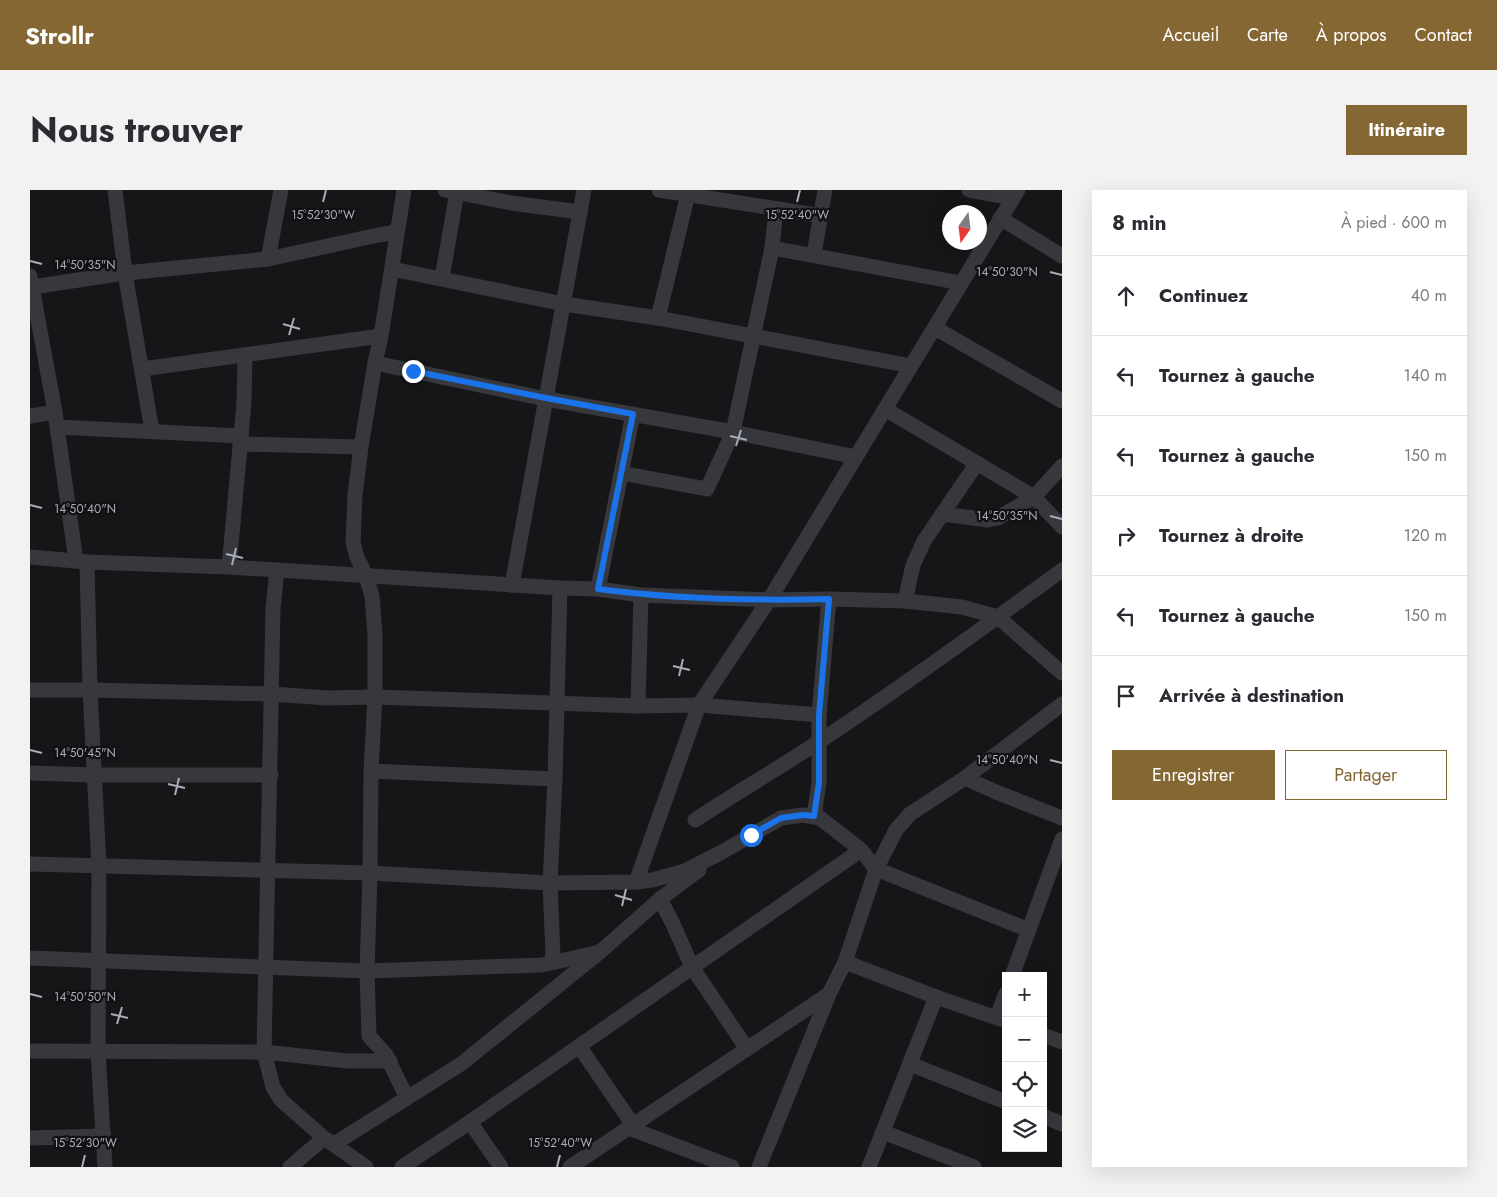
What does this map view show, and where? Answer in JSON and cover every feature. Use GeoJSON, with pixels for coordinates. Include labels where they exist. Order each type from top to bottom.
{"type":"FeatureCollection","features":[{"type":"Feature","properties":{"kind":"street"},"geometry":{"type":"LineString","coordinates":[[115,190],[125,273],[152,431]]}},
{"type":"Feature","properties":{"kind":"street"},"geometry":{"type":"LineString","coordinates":[[268,259],[281,190]]}},
{"type":"Feature","properties":{"kind":"street"},"geometry":{"type":"LineString","coordinates":[[404,190],[361,447],[355,495],[353,542],[372,596],[374,624],[375,697],[371,771],[367,971],[370,1036],[386,1054],[408,1098]]}},
{"type":"Feature","properties":{"kind":"street"},"geometry":{"type":"LineString","coordinates":[[512,585],[584,190]]}},
{"type":"Feature","properties":{"kind":"street"},"geometry":{"type":"LineString","coordinates":[[659,190],[689,192],[822,216]]}},
{"type":"Feature","properties":{"kind":"street"},"geometry":{"type":"LineString","coordinates":[[814,254],[826,190]]}},
{"type":"Feature","properties":{"kind":"street"},"geometry":{"type":"LineString","coordinates":[[636,882],[699,705],[769,600],[1015,194],[969,190]]}},
{"type":"Feature","properties":{"kind":"street"},"geometry":{"type":"LineString","coordinates":[[442,278],[451,191],[512,196],[580,212]]}},
{"type":"Feature","properties":{"kind":"street"},"geometry":{"type":"LineString","coordinates":[[658,318],[689,192]]}},
{"type":"Feature","properties":{"kind":"street"},"geometry":{"type":"LineString","coordinates":[[621,473],[706,489],[733,432],[772,248],[776,209]]}},
{"type":"Feature","properties":{"kind":"street"},"geometry":{"type":"LineString","coordinates":[[1000,218],[1062,256]]}},
{"type":"Feature","properties":{"kind":"street"},"geometry":{"type":"LineString","coordinates":[[105,1167],[98,1052],[99,865],[81,561],[56,419],[34,328],[31,281],[268,259],[397,232]]}},
{"type":"Feature","properties":{"kind":"street"},"geometry":{"type":"LineString","coordinates":[[772,248],[814,254],[961,283]]}},
{"type":"Feature","properties":{"kind":"street"},"geometry":{"type":"LineString","coordinates":[[392,269],[564,304],[658,318],[911,366]]}},
{"type":"Feature","properties":{"kind":"street"},"geometry":{"type":"LineString","coordinates":[[935,328],[1062,401]]}},
{"type":"Feature","properties":{"kind":"street"},"geometry":{"type":"LineString","coordinates":[[142,369],[381,336]]}},
{"type":"Feature","properties":{"kind":"street"},"geometry":{"type":"LineString","coordinates":[[229,567],[244,403],[245,355]]}},
{"type":"Feature","properties":{"kind":"street"},"geometry":{"type":"LineString","coordinates":[[375,363],[546,398],[856,456]]}},
{"type":"Feature","properties":{"kind":"street"},"geometry":{"type":"LineString","coordinates":[[885,409],[1034,497],[1062,527]]}},
{"type":"Feature","properties":{"kind":"street"},"geometry":{"type":"LineString","coordinates":[[598,589],[633,414]]}},
{"type":"Feature","properties":{"kind":"street"},"geometry":{"type":"LineString","coordinates":[[30,416],[241,440],[361,447]]}},
{"type":"Feature","properties":{"kind":"street"},"geometry":{"type":"LineString","coordinates":[[905,601],[913,565],[924,541],[977,463]]}},
{"type":"Feature","properties":{"kind":"street"},"geometry":{"type":"LineString","coordinates":[[942,514],[988,520],[998,518],[1034,497],[1062,466]]}},
{"type":"Feature","properties":{"kind":"street"},"geometry":{"type":"LineString","coordinates":[[30,557],[598,589],[641,595],[769,600],[905,601],[962,607],[998,617],[1062,673]]}},
{"type":"Feature","properties":{"kind":"street"},"geometry":{"type":"LineString","coordinates":[[277,570],[273,608],[264,1052],[273,1087],[281,1100],[329,1141],[366,1167]]}},
{"type":"Feature","properties":{"kind":"street"},"geometry":{"type":"LineString","coordinates":[[695,820],[819,741],[998,617],[1062,570]]}},
{"type":"Feature","properties":{"kind":"street"},"geometry":{"type":"LineString","coordinates":[[550,962],[553,954],[550,883],[560,588]]}},
{"type":"Feature","properties":{"kind":"street"},"geometry":{"type":"LineString","coordinates":[[638,706],[641,595]]}},
{"type":"Feature","properties":{"kind":"street"},"geometry":{"type":"LineString","coordinates":[[814,816],[819,783],[819,715],[829,599]]}},
{"type":"Feature","properties":{"kind":"street"},"geometry":{"type":"LineString","coordinates":[[30,690],[272,694],[327,698],[375,697],[638,706],[699,705],[819,715]]}},
{"type":"Feature","properties":{"kind":"street"},"geometry":{"type":"LineString","coordinates":[[759,1167],[829,994],[845,962],[876,868],[896,830],[910,814],[965,778],[1062,704]]}},
{"type":"Feature","properties":{"kind":"street"},"geometry":{"type":"LineString","coordinates":[[371,771],[555,779]]}},
{"type":"Feature","properties":{"kind":"street"},"geometry":{"type":"LineString","coordinates":[[30,773],[271,776]]}},
{"type":"Feature","properties":{"kind":"street"},"geometry":{"type":"LineString","coordinates":[[965,778],[1062,818]]}},
{"type":"Feature","properties":{"kind":"street"},"geometry":{"type":"LineString","coordinates":[[30,864],[370,873],[550,883],[636,882],[652,880],[685,871],[781,818],[803,815],[820,818],[862,850],[876,868],[1029,930]]}},
{"type":"Feature","properties":{"kind":"street"},"geometry":{"type":"LineString","coordinates":[[1013,972],[1062,838]]}},
{"type":"Feature","properties":{"kind":"street"},"geometry":{"type":"LineString","coordinates":[[402,1167],[470,1122],[862,850]]}},
{"type":"Feature","properties":{"kind":"street"},"geometry":{"type":"LineString","coordinates":[[290,1167],[329,1141],[408,1098],[461,1064],[600,952],[660,899],[722,852]]}},
{"type":"Feature","properties":{"kind":"street"},"geometry":{"type":"LineString","coordinates":[[660,899],[692,967],[747,1049]]}},
{"type":"Feature","properties":{"kind":"street"},"geometry":{"type":"LineString","coordinates":[[30,958],[367,971],[542,965],[600,952]]}},
{"type":"Feature","properties":{"kind":"street"},"geometry":{"type":"LineString","coordinates":[[845,962],[936,997],[1001,1019]]}},
{"type":"Feature","properties":{"kind":"street"},"geometry":{"type":"LineString","coordinates":[[570,1167],[829,994]]}},
{"type":"Feature","properties":{"kind":"street"},"geometry":{"type":"LineString","coordinates":[[869,1167],[936,997]]}},
{"type":"Feature","properties":{"kind":"street"},"geometry":{"type":"LineString","coordinates":[[1047,1036],[1062,1042]]}},
{"type":"Feature","properties":{"kind":"street"},"geometry":{"type":"LineString","coordinates":[[579,1046],[631,1126],[732,1167]]}},
{"type":"Feature","properties":{"kind":"street"},"geometry":{"type":"LineString","coordinates":[[30,1051],[264,1052],[348,1061],[390,1061]]}},
{"type":"Feature","properties":{"kind":"street"},"geometry":{"type":"LineString","coordinates":[[910,1064],[1002,1100]]}},
{"type":"Feature","properties":{"kind":"street"},"geometry":{"type":"LineString","coordinates":[[1047,1118],[1062,1124]]}},
{"type":"Feature","properties":{"kind":"street"},"geometry":{"type":"LineString","coordinates":[[470,1122],[501,1167]]}},
{"type":"Feature","properties":{"kind":"street"},"geometry":{"type":"LineString","coordinates":[[883,1132],[974,1167]]}},
{"type":"Feature","properties":{"kind":"street"},"geometry":{"type":"LineString","coordinates":[[30,1138],[104,1136]]}},
{"type":"Feature","properties":{"kind":"route"},"geometry":{"type":"LineString","coordinates":[[413,371],[633,414],[598,589],[641,595],[769,600],[829,599],[819,715],[819,783],[814,816],[803,815],[781,818],[751,835]]}}]}
